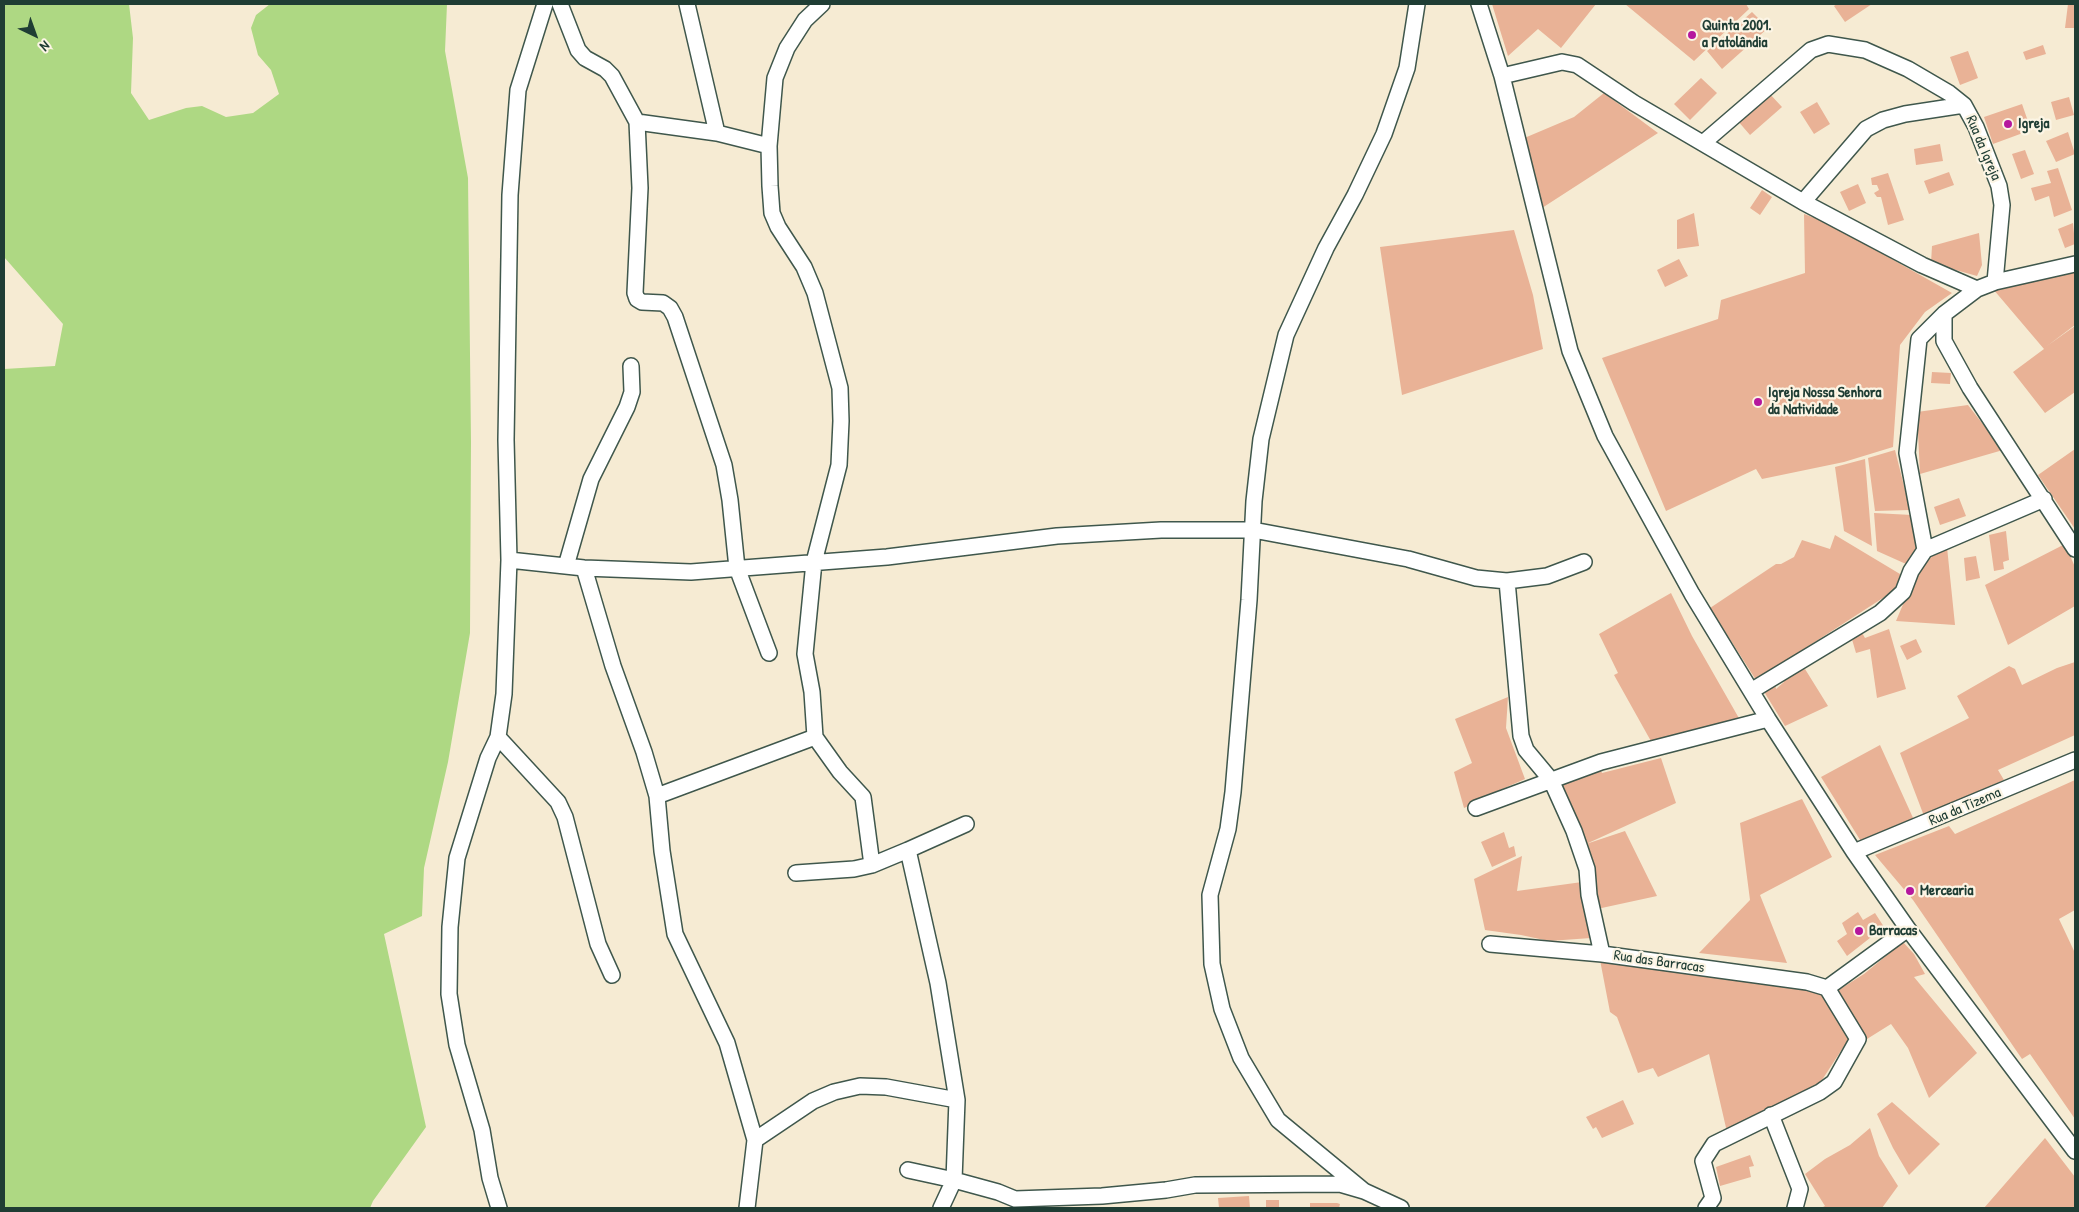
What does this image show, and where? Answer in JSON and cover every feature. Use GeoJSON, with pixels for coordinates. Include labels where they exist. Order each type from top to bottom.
{"type":"FeatureCollection","features":[{"type":"Feature","properties":{"kind":"street"},"geometry":{"type":"LineString","coordinates":[[499,1208],[490,1178],[482,1130],[457,1046],[449,994],[450,927],[457,858],[488,758],[498,737],[506,672],[509,560],[506,440],[510,195],[518,90],[545,4]]}},
{"type":"Feature","properties":{"kind":"street"},"geometry":{"type":"LineString","coordinates":[[560,4],[578,50],[585,58],[605,69],[612,76],[637,122],[640,188],[634,293],[637,299],[642,302],[663,303],[670,308],[675,318],[724,465],[730,500],[737,568],[769,653]]}},
{"type":"Feature","properties":{"kind":"street"},"geometry":{"type":"LineString","coordinates":[[687,4],[717,133]]}},
{"type":"Feature","properties":{"kind":"street"},"geometry":{"type":"LineString","coordinates":[[822,4],[805,20],[787,48],[775,78],[768,146],[772,213],[778,227],[804,267],[815,293],[840,388],[839,465],[814,562],[805,654],[812,692],[815,737],[840,772],[863,797],[872,865]]}},
{"type":"Feature","properties":{"kind":"street"},"geometry":{"type":"LineString","coordinates":[[1364,1191],[1278,1120],[1241,1058],[1222,1009],[1212,964],[1210,895],[1228,829],[1233,792],[1252,530],[1261,439],[1286,335],[1326,248],[1355,196],[1384,134],[1408,68],[1417,4]]}},
{"type":"Feature","properties":{"kind":"street"},"geometry":{"type":"LineString","coordinates":[[1479,4],[1502,76],[1570,351],[1609,444],[1692,594],[1768,719],[1854,852],[1908,929],[2075,1151]]}},
{"type":"Feature","properties":{"kind":"street","name":"Rua da Igreja"},"geometry":{"type":"LineString","coordinates":[[1703,143],[1811,50],[1828,44],[1865,50],[1908,69],[1949,93],[1964,105],[1976,127],[1999,186],[2002,206],[1994,282]]}},
{"type":"Feature","properties":{"kind":"street"},"geometry":{"type":"LineString","coordinates":[[1502,76],[1562,62],[1577,65],[1634,103],[1803,202],[1922,265],[1977,289]]}},
{"type":"Feature","properties":{"kind":"street"},"geometry":{"type":"LineString","coordinates":[[1803,202],[1866,129],[1883,120],[1905,114],[1964,105]]}},
{"type":"Feature","properties":{"kind":"street"},"geometry":{"type":"LineString","coordinates":[[637,122],[717,133],[768,146]]}},
{"type":"Feature","properties":{"kind":"street"},"geometry":{"type":"LineString","coordinates":[[1925,550],[1907,453],[1919,339],[1944,314],[1977,289],[1994,282],[2075,264]]}},
{"type":"Feature","properties":{"kind":"street"},"geometry":{"type":"LineString","coordinates":[[1944,314],[1944,341],[1970,388],[2075,549]]}},
{"type":"Feature","properties":{"kind":"street"},"geometry":{"type":"LineString","coordinates":[[566,566],[591,479],[627,407],[632,392],[632,366]]}},
{"type":"Feature","properties":{"kind":"street"},"geometry":{"type":"LineString","coordinates":[[1751,691],[1880,613],[1903,592],[1911,571],[1925,550],[2044,499]]}},
{"type":"Feature","properties":{"kind":"street"},"geometry":{"type":"LineString","coordinates":[[509,560],[584,568],[691,572],[887,557],[1057,536],[1161,530],[1252,530],[1408,558],[1476,578],[1507,581],[1547,576],[1584,562]]}},
{"type":"Feature","properties":{"kind":"street"},"geometry":{"type":"LineString","coordinates":[[584,568],[613,666],[644,752],[657,796],[662,851],[675,934],[727,1043],[755,1140],[747,1208]]}},
{"type":"Feature","properties":{"kind":"street"},"geometry":{"type":"LineString","coordinates":[[1507,581],[1521,736],[1526,750],[1550,780],[1574,831],[1587,869],[1589,895],[1602,954]]}},
{"type":"Feature","properties":{"kind":"street"},"geometry":{"type":"LineString","coordinates":[[1476,808],[1602,762],[1768,719]]}},
{"type":"Feature","properties":{"kind":"street"},"geometry":{"type":"LineString","coordinates":[[498,737],[558,802],[565,817],[598,944],[612,975]]}},
{"type":"Feature","properties":{"kind":"street"},"geometry":{"type":"LineString","coordinates":[[657,796],[815,737]]}},
{"type":"Feature","properties":{"kind":"street","name":"Rua da Tizema"},"geometry":{"type":"LineString","coordinates":[[1854,852],[2075,760]]}},
{"type":"Feature","properties":{"kind":"street"},"geometry":{"type":"LineString","coordinates":[[796,873],[854,869],[872,865],[966,824]]}},
{"type":"Feature","properties":{"kind":"street"},"geometry":{"type":"LineString","coordinates":[[908,850],[938,983],[956,1100],[954,1180],[941,1208]]}},
{"type":"Feature","properties":{"kind":"street"},"geometry":{"type":"LineString","coordinates":[[1706,1208],[1712,1198],[1703,1161],[1708,1152],[1714,1144],[1820,1092],[1834,1082],[1858,1039],[1827,988],[1908,929]]}},
{"type":"Feature","properties":{"kind":"street","name":"Rua das Barracas"},"geometry":{"type":"LineString","coordinates":[[1490,944],[1602,954],[1807,982],[1827,988]]}},
{"type":"Feature","properties":{"kind":"street"},"geometry":{"type":"LineString","coordinates":[[755,1140],[813,1101],[834,1092],[860,1086],[886,1087],[956,1100]]}},
{"type":"Feature","properties":{"kind":"street"},"geometry":{"type":"LineString","coordinates":[[1771,1115],[1800,1189],[1795,1208]]}},
{"type":"Feature","properties":{"kind":"street"},"geometry":{"type":"LineString","coordinates":[[908,1170],[954,1180],[1016,1199],[1102,1196],[1166,1190],[1195,1185],[1340,1184],[1364,1191],[1400,1208]]}},
{"type":"Feature","properties":{"kind":"green space"},"geometry":{"type":"Polygon","coordinates":[[[4,4],[129,4],[133,38],[131,93],[149,120],[186,108],[202,106],[226,117],[253,113],[279,94],[271,70],[258,55],[251,28],[256,15],[270,4],[447,4],[445,51],[468,178],[471,442],[470,633],[448,762],[424,868],[422,916],[384,934],[426,1127],[373,1201],[370,1208],[4,1208],[4,369],[55,366],[63,324],[4,257],[4,4]]]}},
{"type":"Feature","properties":{"kind":"building"},"geometry":{"type":"Polygon","coordinates":[[[1492,4],[1596,4],[1561,48],[1538,29],[1508,56],[1492,4]]]}},
{"type":"Feature","properties":{"kind":"building","name":"Quinta 2001. a Patolândia"},"geometry":{"type":"Polygon","coordinates":[[[1625,4],[1746,4],[1749,9],[1694,61],[1625,4]]]}},
{"type":"Feature","properties":{"kind":"building"},"geometry":{"type":"Polygon","coordinates":[[[1837,4],[1872,4],[1845,22],[1834,6],[1837,4]]]}},
{"type":"Feature","properties":{"kind":"building"},"geometry":{"type":"Polygon","coordinates":[[[2068,4],[2075,4],[2075,28],[2065,28],[2068,4]]]}},
{"type":"Feature","properties":{"kind":"building"},"geometry":{"type":"Polygon","coordinates":[[[1752,12],[1768,28],[1722,69],[1707,51],[1752,12]]]}},
{"type":"Feature","properties":{"kind":"building"},"geometry":{"type":"Polygon","coordinates":[[[2043,45],[2046,54],[2026,60],[2023,52],[2043,45]]]}},
{"type":"Feature","properties":{"kind":"building"},"geometry":{"type":"Polygon","coordinates":[[[1968,51],[1978,78],[1960,85],[1950,57],[1968,51]]]}},
{"type":"Feature","properties":{"kind":"building"},"geometry":{"type":"Polygon","coordinates":[[[1701,78],[1717,93],[1690,120],[1674,104],[1701,78]]]}},
{"type":"Feature","properties":{"kind":"building"},"geometry":{"type":"Polygon","coordinates":[[[1768,92],[1782,107],[1750,135],[1737,120],[1768,92]]]}},
{"type":"Feature","properties":{"kind":"building"},"geometry":{"type":"Polygon","coordinates":[[[1604,93],[1658,133],[1542,208],[1522,139],[1574,117],[1604,93]]]}},
{"type":"Feature","properties":{"kind":"building"},"geometry":{"type":"Polygon","coordinates":[[[2069,97],[2074,115],[2056,120],[2051,102],[2069,97]]]}},
{"type":"Feature","properties":{"kind":"building"},"geometry":{"type":"Polygon","coordinates":[[[1817,102],[1830,124],[1814,134],[1800,112],[1817,102]]]}},
{"type":"Feature","properties":{"kind":"building","name":"Igreja"},"geometry":{"type":"Polygon","coordinates":[[[2022,104],[2031,130],[1993,144],[1984,117],[2022,104]]]}},
{"type":"Feature","properties":{"kind":"building"},"geometry":{"type":"Polygon","coordinates":[[[2068,132],[2075,154],[2056,162],[2046,141],[2068,132]]]}},
{"type":"Feature","properties":{"kind":"building"},"geometry":{"type":"Polygon","coordinates":[[[1940,144],[1943,161],[1916,165],[1914,149],[1940,144]]]}},
{"type":"Feature","properties":{"kind":"building"},"geometry":{"type":"Polygon","coordinates":[[[2025,150],[2034,174],[2021,179],[2012,154],[2025,150]]]}},
{"type":"Feature","properties":{"kind":"building"},"geometry":{"type":"Polygon","coordinates":[[[2058,168],[2072,210],[2054,217],[2049,196],[2035,201],[2031,188],[2051,183],[2047,171],[2058,168]]]}},
{"type":"Feature","properties":{"kind":"building"},"geometry":{"type":"Polygon","coordinates":[[[1949,172],[1954,185],[1929,194],[1924,181],[1949,172]]]}},
{"type":"Feature","properties":{"kind":"building"},"geometry":{"type":"Polygon","coordinates":[[[1888,173],[1904,220],[1888,225],[1881,197],[1877,197],[1874,193],[1879,190],[1877,185],[1872,185],[1871,178],[1888,173]]]}},
{"type":"Feature","properties":{"kind":"building"},"geometry":{"type":"Polygon","coordinates":[[[1858,184],[1866,203],[1849,211],[1840,192],[1858,184]]]}},
{"type":"Feature","properties":{"kind":"building"},"geometry":{"type":"Polygon","coordinates":[[[1762,190],[1772,197],[1760,215],[1750,208],[1762,190]]]}},
{"type":"Feature","properties":{"kind":"building"},"geometry":{"type":"Polygon","coordinates":[[[1694,213],[1699,246],[1677,249],[1677,220],[1694,213]]]}},
{"type":"Feature","properties":{"kind":"building","name":"Igreja Nossa Senhora da Natividade"},"geometry":{"type":"Polygon","coordinates":[[[1804,214],[1826,222],[1952,293],[1925,312],[1900,345],[1893,447],[1844,462],[1762,479],[1756,469],[1666,511],[1602,358],[1718,319],[1721,300],[1805,273],[1804,214]]]}},
{"type":"Feature","properties":{"kind":"building"},"geometry":{"type":"Polygon","coordinates":[[[2073,223],[2075,244],[2065,248],[2058,229],[2073,223]]]}},
{"type":"Feature","properties":{"kind":"building"},"geometry":{"type":"Polygon","coordinates":[[[1514,230],[1533,295],[1543,349],[1402,395],[1380,247],[1514,230]]]}},
{"type":"Feature","properties":{"kind":"building"},"geometry":{"type":"Polygon","coordinates":[[[1979,233],[1982,265],[1977,276],[1931,263],[1932,246],[1979,233]]]}},
{"type":"Feature","properties":{"kind":"building"},"geometry":{"type":"Polygon","coordinates":[[[1679,259],[1688,276],[1665,287],[1657,270],[1679,259]]]}},
{"type":"Feature","properties":{"kind":"building"},"geometry":{"type":"Polygon","coordinates":[[[2075,270],[2075,325],[2047,346],[2075,326],[2075,392],[2045,413],[2013,372],[2044,349],[1993,289],[2075,270]]]}},
{"type":"Feature","properties":{"kind":"building"},"geometry":{"type":"Polygon","coordinates":[[[1932,372],[1951,373],[1950,384],[1931,383],[1932,372]]]}},
{"type":"Feature","properties":{"kind":"building"},"geometry":{"type":"Polygon","coordinates":[[[1968,405],[2003,450],[1920,474],[1917,412],[1968,405]]]}},
{"type":"Feature","properties":{"kind":"building"},"geometry":{"type":"Polygon","coordinates":[[[2075,449],[2075,529],[2038,475],[2075,449]]]}},
{"type":"Feature","properties":{"kind":"building"},"geometry":{"type":"Polygon","coordinates":[[[1895,450],[1910,510],[1875,511],[1868,458],[1895,450]]]}},
{"type":"Feature","properties":{"kind":"building"},"geometry":{"type":"Polygon","coordinates":[[[1865,459],[1872,546],[1844,531],[1835,467],[1865,459]]]}},
{"type":"Feature","properties":{"kind":"building"},"geometry":{"type":"Polygon","coordinates":[[[1959,498],[1966,516],[1940,525],[1934,507],[1959,498]]]}},
{"type":"Feature","properties":{"kind":"building"},"geometry":{"type":"Polygon","coordinates":[[[1874,513],[1912,515],[1919,554],[1906,564],[1877,551],[1874,513]]]}},
{"type":"Feature","properties":{"kind":"building"},"geometry":{"type":"Polygon","coordinates":[[[2006,531],[2009,560],[2003,562],[2004,569],[1994,571],[1989,535],[2006,531]]]}},
{"type":"Feature","properties":{"kind":"building"},"geometry":{"type":"Polygon","coordinates":[[[1835,535],[1905,577],[1903,585],[1756,680],[1710,608],[1776,564],[1781,564],[1794,557],[1802,540],[1830,549],[1835,535]]]}},
{"type":"Feature","properties":{"kind":"building"},"geometry":{"type":"Polygon","coordinates":[[[2065,544],[2075,567],[2075,606],[2008,645],[1985,585],[2065,544]]]}},
{"type":"Feature","properties":{"kind":"building"},"geometry":{"type":"Polygon","coordinates":[[[1947,547],[1955,625],[1896,621],[1915,576],[1934,554],[1947,547]]]}},
{"type":"Feature","properties":{"kind":"building"},"geometry":{"type":"Polygon","coordinates":[[[1976,556],[1980,578],[1966,581],[1964,558],[1976,556]]]}},
{"type":"Feature","properties":{"kind":"building"},"geometry":{"type":"Polygon","coordinates":[[[1671,593],[1692,636],[1740,720],[1652,743],[1614,675],[1618,673],[1599,634],[1671,593]]]}},
{"type":"Feature","properties":{"kind":"building"},"geometry":{"type":"Polygon","coordinates":[[[1889,629],[1906,689],[1877,698],[1870,649],[1856,653],[1851,636],[1861,631],[1865,638],[1889,629]]]}},
{"type":"Feature","properties":{"kind":"building"},"geometry":{"type":"Polygon","coordinates":[[[1916,639],[1922,652],[1907,660],[1900,646],[1916,639]]]}},
{"type":"Feature","properties":{"kind":"building"},"geometry":{"type":"Polygon","coordinates":[[[2075,662],[2075,735],[1998,770],[2004,780],[1924,816],[1900,753],[1969,718],[1957,696],[2009,666],[2015,669],[2022,685],[2057,668],[2075,662]]]}},
{"type":"Feature","properties":{"kind":"building"},"geometry":{"type":"Polygon","coordinates":[[[1805,669],[1828,706],[1785,726],[1763,690],[1775,683],[1776,689],[1784,682],[1784,678],[1805,669]]]}},
{"type":"Feature","properties":{"kind":"building"},"geometry":{"type":"Polygon","coordinates":[[[1508,697],[1506,728],[1525,779],[1464,808],[1454,772],[1472,763],[1455,719],[1508,697]]]}},
{"type":"Feature","properties":{"kind":"building"},"geometry":{"type":"Polygon","coordinates":[[[1880,745],[1914,820],[1862,843],[1821,777],[1880,745]]]}},
{"type":"Feature","properties":{"kind":"building"},"geometry":{"type":"Polygon","coordinates":[[[1661,758],[1676,803],[1586,844],[1625,831],[1657,896],[1597,909],[1561,784],[1599,767],[1602,773],[1661,758]]]}},
{"type":"Feature","properties":{"kind":"building"},"geometry":{"type":"Polygon","coordinates":[[[2075,780],[2075,910],[2059,919],[2075,953],[2075,1119],[2030,1054],[2022,1059],[1913,900],[1875,855],[1949,826],[1955,834],[2075,780]]]}},
{"type":"Feature","properties":{"kind":"building"},"geometry":{"type":"Polygon","coordinates":[[[1802,799],[1832,857],[1760,895],[1787,963],[1699,953],[1750,900],[1740,823],[1802,799]]]}},
{"type":"Feature","properties":{"kind":"building"},"geometry":{"type":"Polygon","coordinates":[[[1504,832],[1509,848],[1514,846],[1516,856],[1492,867],[1481,842],[1504,832]]]}},
{"type":"Feature","properties":{"kind":"building"},"geometry":{"type":"Polygon","coordinates":[[[1522,856],[1517,891],[1582,882],[1591,938],[1549,941],[1485,930],[1474,879],[1522,856]]]}},
{"type":"Feature","properties":{"kind":"building"},"geometry":{"type":"Polygon","coordinates":[[[1858,912],[1863,920],[1875,913],[1884,927],[1847,956],[1837,941],[1847,934],[1842,923],[1858,912]]]}},
{"type":"Feature","properties":{"kind":"building"},"geometry":{"type":"Polygon","coordinates":[[[1903,942],[1914,954],[1925,974],[1914,977],[1977,1053],[1929,1098],[1908,1048],[1891,1024],[1867,1039],[1837,991],[1864,974],[1903,942]]]}},
{"type":"Feature","properties":{"kind":"building"},"geometry":{"type":"Polygon","coordinates":[[[1600,960],[1817,988],[1850,1037],[1820,1083],[1727,1132],[1709,1054],[1658,1077],[1653,1068],[1638,1073],[1617,1017],[1610,1012],[1600,960]]]}},
{"type":"Feature","properties":{"kind":"building"},"geometry":{"type":"Polygon","coordinates":[[[1623,1100],[1634,1124],[1602,1138],[1596,1127],[1593,1129],[1586,1117],[1623,1100]]]}},
{"type":"Feature","properties":{"kind":"building"},"geometry":{"type":"Polygon","coordinates":[[[1892,1102],[1940,1144],[1909,1175],[1893,1148],[1877,1114],[1892,1102]]]}},
{"type":"Feature","properties":{"kind":"building"},"geometry":{"type":"Polygon","coordinates":[[[1870,1128],[1879,1156],[1898,1186],[1882,1208],[1821,1208],[1825,1206],[1805,1174],[1825,1159],[1850,1145],[1870,1128]]]}},
{"type":"Feature","properties":{"kind":"building"},"geometry":{"type":"Polygon","coordinates":[[[2045,1138],[2075,1177],[2075,1208],[1984,1208],[2045,1138]]]}},
{"type":"Feature","properties":{"kind":"building"},"geometry":{"type":"Polygon","coordinates":[[[1750,1155],[1754,1166],[1749,1167],[1751,1177],[1720,1186],[1716,1167],[1750,1155]]]}},
{"type":"Feature","properties":{"kind":"building"},"geometry":{"type":"Polygon","coordinates":[[[1249,1196],[1250,1208],[1219,1208],[1218,1198],[1249,1196]]]}},
{"type":"Feature","properties":{"kind":"building"},"geometry":{"type":"Polygon","coordinates":[[[1266,1200],[1279,1200],[1279,1208],[1266,1208],[1266,1200]]]}},
{"type":"Feature","properties":{"kind":"building"},"geometry":{"type":"Polygon","coordinates":[[[1310,1203],[1340,1204],[1339,1208],[1310,1208],[1310,1203]]]}},
{"type":"Feature","properties":{"kind":"place","name":"Quinta 2001. a Patolândia"},"geometry":{"type":"Point","coordinates":[1692,35]}},
{"type":"Feature","properties":{"kind":"place","name":"Igreja"},"geometry":{"type":"Point","coordinates":[2008,124]}},
{"type":"Feature","properties":{"kind":"place","name":"Igreja Nossa Senhora da Natividade"},"geometry":{"type":"Point","coordinates":[1758,402]}},
{"type":"Feature","properties":{"kind":"place","name":"Mercearia"},"geometry":{"type":"Point","coordinates":[1910,891]}},
{"type":"Feature","properties":{"kind":"place","name":"Barracas"},"geometry":{"type":"Point","coordinates":[1859,931]}}]}
